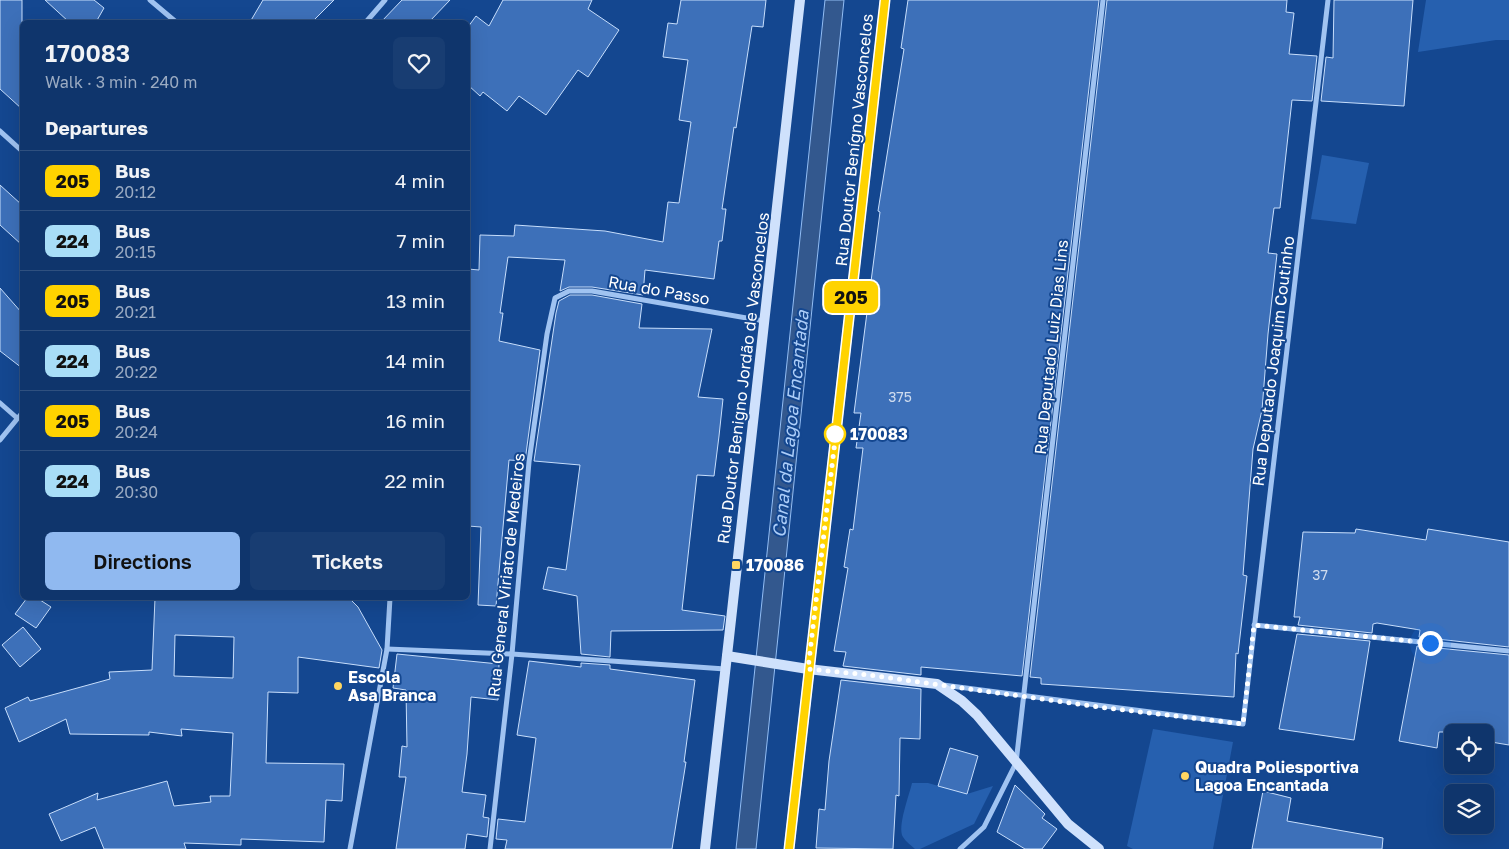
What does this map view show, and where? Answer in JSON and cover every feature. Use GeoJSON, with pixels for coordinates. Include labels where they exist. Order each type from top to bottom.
{"type":"FeatureCollection","features":[{"type":"Feature","properties":{"kind":"main road","name":"Rua Doutor Benigno Jordão de Vasconcelos"},"geometry":{"type":"LineString","coordinates":[[706,849],[725,668],[766,322],[800,0]]}},
{"type":"Feature","properties":{"kind":"main road","name":"Rua Doutor Benígno Vasconcelos"},"geometry":{"type":"LineString","coordinates":[[789,849],[885,0]]}},
{"type":"Feature","properties":{"kind":"main road"},"geometry":{"type":"LineString","coordinates":[[727,656],[808,669],[937,684],[962,701],[977,715],[1068,824],[1099,849]]}},
{"type":"Feature","properties":{"kind":"street"},"geometry":{"type":"LineString","coordinates":[[150,0],[174,20]]}},
{"type":"Feature","properties":{"kind":"street"},"geometry":{"type":"LineString","coordinates":[[368,20],[385,0]]}},
{"type":"Feature","properties":{"kind":"street","name":"Rua Deputado Luiz Dias Lins"},"geometry":{"type":"LineString","coordinates":[[960,849],[984,827],[1016,763],[1102,0]]}},
{"type":"Feature","properties":{"kind":"street","name":"Rua Deputado Joaquim Coutinho"},"geometry":{"type":"LineString","coordinates":[[1024,696],[1243,724],[1328,0]]}},
{"type":"Feature","properties":{"kind":"street"},"geometry":{"type":"LineString","coordinates":[[0,131],[20,149]]}},
{"type":"Feature","properties":{"kind":"street","name":"Rua do Passo"},"geometry":{"type":"LineString","coordinates":[[553,304],[555,298],[569,291],[592,291],[766,322]]}},
{"type":"Feature","properties":{"kind":"street","name":"Rua General Viriato de Medeiros"},"geometry":{"type":"LineString","coordinates":[[490,849],[512,654],[529,462],[553,304]]}},
{"type":"Feature","properties":{"kind":"street"},"geometry":{"type":"LineString","coordinates":[[0,404],[17,418]]}},
{"type":"Feature","properties":{"kind":"street"},"geometry":{"type":"LineString","coordinates":[[0,440],[20,415]]}},
{"type":"Feature","properties":{"kind":"street"},"geometry":{"type":"LineString","coordinates":[[350,849],[387,649],[390,600]]}},
{"type":"Feature","properties":{"kind":"street"},"geometry":{"type":"LineString","coordinates":[[1254,625],[1509,651]]}},
{"type":"Feature","properties":{"kind":"street"},"geometry":{"type":"LineString","coordinates":[[387,649],[512,654],[725,668]]}},
{"type":"Feature","properties":{"kind":"street"},"geometry":{"type":"LineString","coordinates":[[937,684],[1024,696]]}},
{"type":"Feature","properties":{"kind":"shaded area"},"geometry":{"type":"Polygon","coordinates":[[[1426,0],[1509,0],[1509,40],[1496,40],[1418,52],[1426,0]]]}},
{"type":"Feature","properties":{"kind":"shaded area"},"geometry":{"type":"Polygon","coordinates":[[[1322,155],[1369,163],[1356,224],[1311,219],[1322,155]]]}},
{"type":"Feature","properties":{"kind":"shaded area","name":"Quadra Poliesportiva Lagoa Encantada"},"geometry":{"type":"Polygon","coordinates":[[[1153,729],[1233,742],[1213,849],[1133,849],[1127,846],[1153,729]]]}},
{"type":"Feature","properties":{"kind":"shaded area"},"geometry":{"type":"Polygon","coordinates":[[[912,783],[928,783],[967,794],[993,786],[974,824],[920,849],[915,849],[904,839],[901,826],[912,783]]]}},
{"type":"Feature","properties":{"kind":"water","name":"Canal da Lagoa Encantada"},"geometry":{"type":"Polygon","coordinates":[[[825,0],[844,0],[756,849],[736,849],[825,0]]]}},
{"type":"Feature","properties":{"kind":"building"},"geometry":{"type":"Polygon","coordinates":[[[0,0],[22,0],[22,20],[20,20],[20,107],[0,89],[0,0]]]}},
{"type":"Feature","properties":{"kind":"building"},"geometry":{"type":"Polygon","coordinates":[[[45,0],[94,0],[104,8],[97,20],[67,20],[45,0]]]}},
{"type":"Feature","properties":{"kind":"building"},"geometry":{"type":"Polygon","coordinates":[[[263,0],[334,0],[314,20],[251,20],[263,0]]]}},
{"type":"Feature","properties":{"kind":"building"},"geometry":{"type":"Polygon","coordinates":[[[402,0],[450,0],[431,20],[383,20],[402,0]]]}},
{"type":"Feature","properties":{"kind":"building"},"geometry":{"type":"Polygon","coordinates":[[[503,0],[592,0],[588,9],[619,30],[588,77],[578,70],[546,115],[519,96],[507,111],[483,92],[480,96],[470,87],[470,24],[476,16],[489,26],[503,0]]]}},
{"type":"Feature","properties":{"kind":"building"},"geometry":{"type":"Polygon","coordinates":[[[681,0],[766,0],[763,27],[752,26],[736,128],[734,127],[722,209],[726,209],[722,241],[719,241],[714,279],[645,270],[643,295],[592,287],[569,287],[560,291],[565,260],[508,257],[500,313],[503,313],[499,341],[540,350],[525,461],[509,460],[496,606],[478,605],[481,527],[470,526],[470,269],[479,270],[480,235],[514,236],[515,225],[605,231],[663,242],[668,202],[679,203],[691,122],[679,120],[688,60],[663,57],[668,23],[677,24],[681,0]]]}},
{"type":"Feature","properties":{"kind":"building"},"geometry":{"type":"Polygon","coordinates":[[[908,0],[1099,0],[1022,676],[921,667],[921,675],[843,666],[846,652],[834,651],[848,568],[844,567],[850,529],[853,530],[863,448],[856,448],[861,413],[854,413],[880,212],[878,211],[904,49],[901,48],[908,0]]]}},
{"type":"Feature","properties":{"kind":"building"},"geometry":{"type":"Polygon","coordinates":[[[1107,0],[1287,0],[1286,12],[1294,13],[1289,54],[1317,56],[1312,101],[1292,100],[1280,208],[1274,208],[1268,253],[1277,254],[1262,410],[1253,449],[1243,575],[1247,576],[1238,654],[1236,653],[1234,697],[1041,684],[1041,678],[1030,677],[1107,0]]]}},
{"type":"Feature","properties":{"kind":"building"},"geometry":{"type":"Polygon","coordinates":[[[1334,0],[1413,0],[1404,106],[1321,101],[1326,57],[1333,58],[1334,0]]]}},
{"type":"Feature","properties":{"kind":"building"},"geometry":{"type":"Polygon","coordinates":[[[0,185],[20,203],[20,243],[0,225],[0,185]]]}},
{"type":"Feature","properties":{"kind":"building"},"geometry":{"type":"Polygon","coordinates":[[[0,288],[20,311],[20,366],[0,351],[0,288]]]}},
{"type":"Feature","properties":{"kind":"building"},"geometry":{"type":"Polygon","coordinates":[[[570,295],[592,295],[642,304],[639,328],[712,329],[698,397],[723,399],[714,476],[697,475],[682,610],[725,616],[723,630],[611,631],[610,657],[581,654],[577,596],[543,589],[548,567],[566,570],[580,465],[534,461],[556,313],[559,301],[570,295]]]}},
{"type":"Feature","properties":{"kind":"building"},"geometry":{"type":"Polygon","coordinates":[[[1356,529],[1426,540],[1428,529],[1509,542],[1509,647],[1419,637],[1420,630],[1377,623],[1373,624],[1372,633],[1298,625],[1300,617],[1294,617],[1303,532],[1355,533],[1356,529]]]}},
{"type":"Feature","properties":{"kind":"building"},"geometry":{"type":"Polygon","coordinates":[[[26,600],[40,600],[51,607],[36,628],[15,614],[26,600]]]}},
{"type":"Feature","properties":{"kind":"building"},"geometry":{"type":"Polygon","coordinates":[[[155,600],[351,600],[358,607],[382,650],[379,668],[298,657],[298,693],[268,692],[266,763],[344,764],[342,801],[326,800],[324,842],[241,839],[241,845],[184,843],[186,849],[104,849],[95,827],[61,841],[49,814],[98,793],[97,800],[167,781],[174,806],[211,802],[210,796],[230,796],[233,733],[181,729],[182,736],[149,732],[149,735],[70,734],[66,719],[19,742],[5,708],[28,697],[30,701],[110,679],[109,672],[152,670],[155,600]],[[175,635],[174,676],[233,678],[234,637],[175,635]]]}},
{"type":"Feature","properties":{"kind":"building"},"geometry":{"type":"Polygon","coordinates":[[[23,627],[41,649],[20,667],[2,645],[23,627]]]}},
{"type":"Feature","properties":{"kind":"building"},"geometry":{"type":"Polygon","coordinates":[[[1297,634],[1370,641],[1354,740],[1279,729],[1297,634]]]}},
{"type":"Feature","properties":{"kind":"building"},"geometry":{"type":"Polygon","coordinates":[[[1417,646],[1509,655],[1509,745],[1494,742],[1494,724],[1444,724],[1444,732],[1439,732],[1437,748],[1399,741],[1417,646]]]}},
{"type":"Feature","properties":{"kind":"building"},"geometry":{"type":"Polygon","coordinates":[[[397,654],[499,664],[498,700],[471,697],[462,792],[486,795],[483,817],[489,818],[487,837],[467,834],[465,849],[396,849],[406,777],[399,777],[402,746],[407,747],[406,690],[393,688],[397,654]]]}},
{"type":"Feature","properties":{"kind":"building"},"geometry":{"type":"Polygon","coordinates":[[[529,661],[581,667],[581,663],[610,665],[610,669],[695,680],[684,762],[686,762],[672,849],[505,849],[507,840],[496,839],[498,819],[525,822],[536,738],[517,735],[529,661]]]}},
{"type":"Feature","properties":{"kind":"building"},"geometry":{"type":"Polygon","coordinates":[[[841,680],[921,689],[920,739],[900,738],[899,796],[896,795],[893,849],[816,848],[819,809],[825,810],[829,761],[841,680]]]}},
{"type":"Feature","properties":{"kind":"building"},"geometry":{"type":"Polygon","coordinates":[[[950,748],[978,756],[967,794],[938,786],[950,748]]]}},
{"type":"Feature","properties":{"kind":"building"},"geometry":{"type":"Polygon","coordinates":[[[1015,785],[1045,814],[1042,818],[1057,829],[1042,849],[1025,849],[997,832],[1015,785]]]}},
{"type":"Feature","properties":{"kind":"building"},"geometry":{"type":"Polygon","coordinates":[[[1263,791],[1291,798],[1287,821],[1383,838],[1382,849],[1252,849],[1263,791]]]}},
{"type":"Feature","properties":{"kind":"bus line","name":"205"},"geometry":{"type":"LineString","coordinates":[[789,849],[806,683],[885,0]]}},
{"type":"Feature","properties":{"kind":"place","name":"170083"},"geometry":{"type":"Point","coordinates":[835,434]}},
{"type":"Feature","properties":{"kind":"place","name":"170086"},"geometry":{"type":"Point","coordinates":[736,565]}},
{"type":"Feature","properties":{"kind":"place","name":"Escola Asa Branca"},"geometry":{"type":"Point","coordinates":[338,686]}},
{"type":"Feature","properties":{"kind":"place","name":"Quadra Poliesportiva Lagoa Encantada"},"geometry":{"type":"Point","coordinates":[1185,776]}},
{"type":"Feature","properties":{"kind":"route"},"geometry":{"type":"LineString","coordinates":[[835,434],[836,432],[808,669],[869,675],[1099,707],[1243,724],[1254,625],[1430,643]]}}]}
